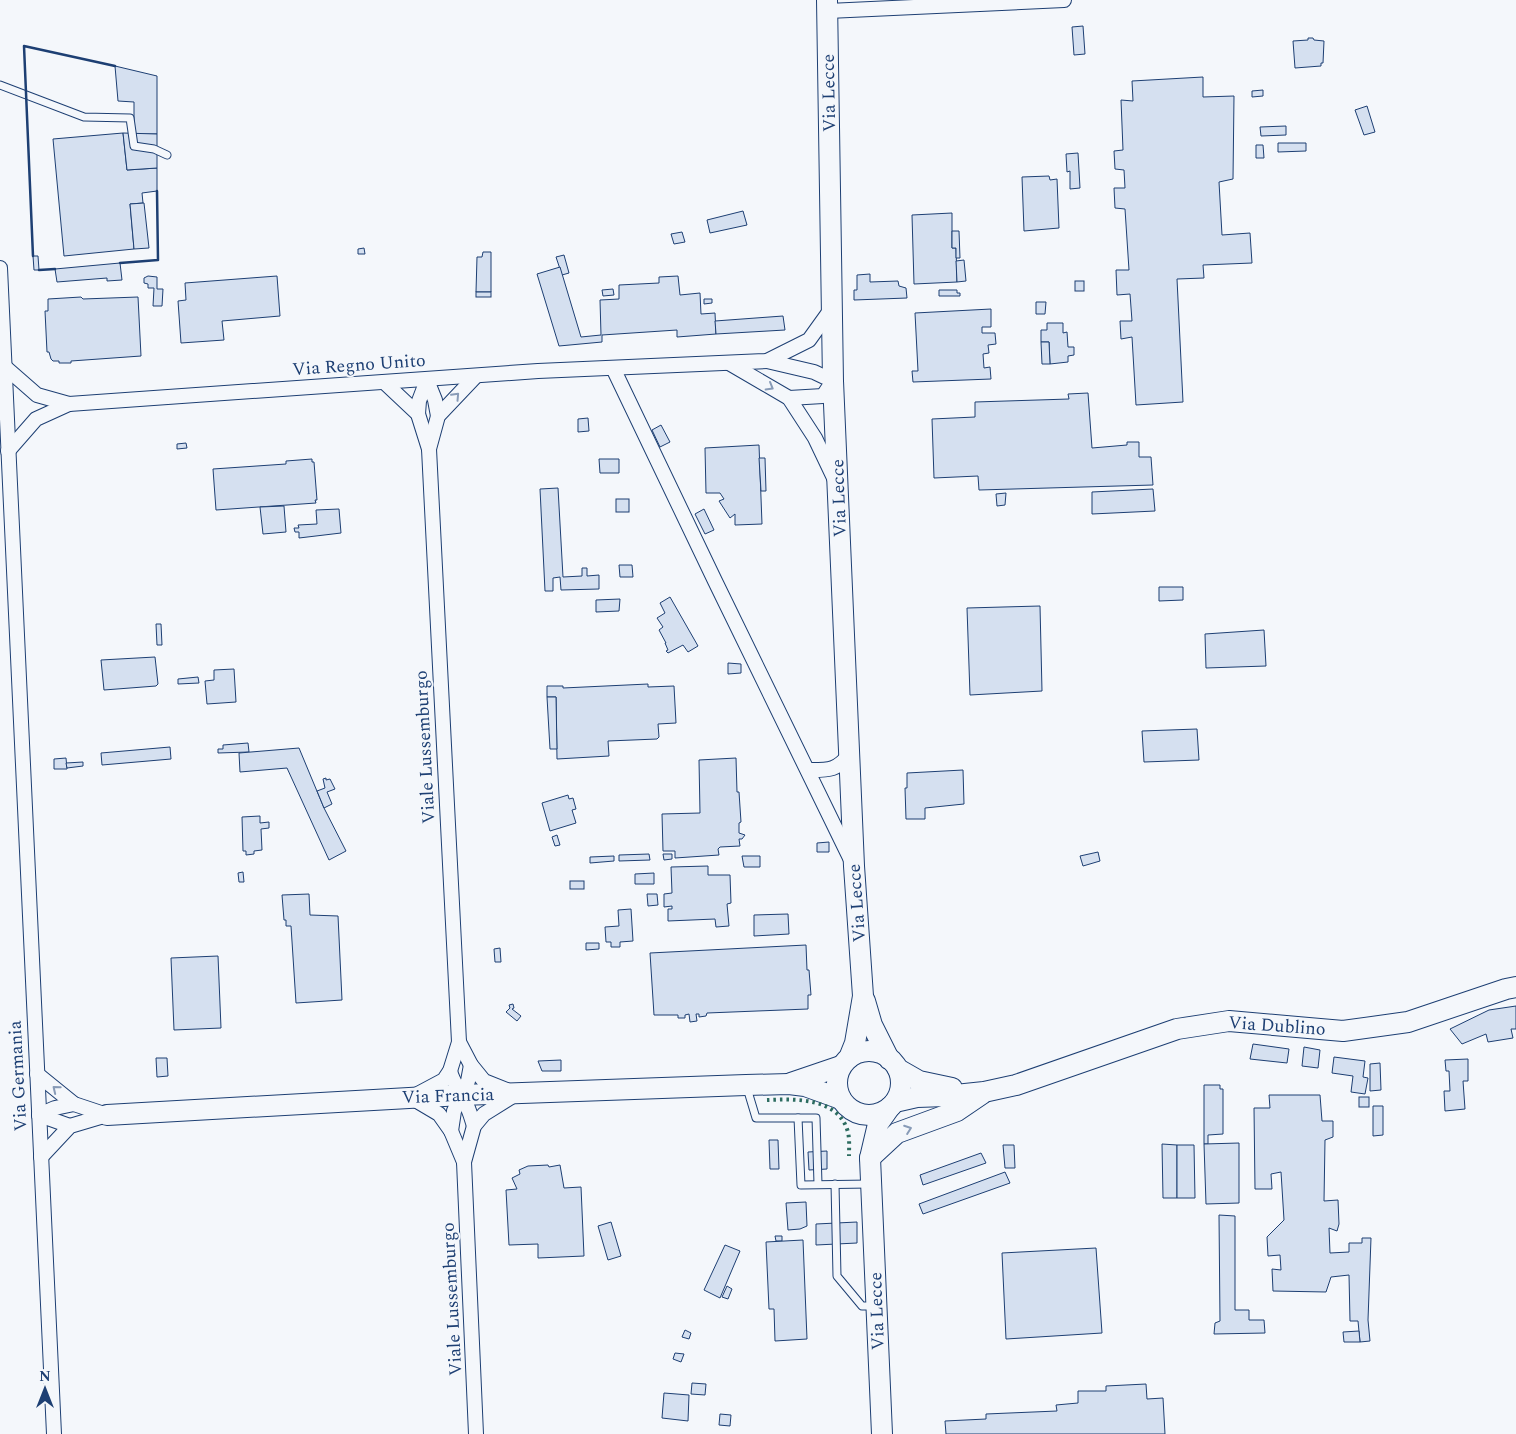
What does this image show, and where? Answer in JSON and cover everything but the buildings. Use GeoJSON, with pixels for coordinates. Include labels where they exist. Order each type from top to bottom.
{"type":"FeatureCollection","features":[{"type":"Feature","properties":{"kind":"main road","name":"Via Lecce"},"geometry":{"type":"LineString","coordinates":[[827,6],[834,380],[854,866],[863,996],[872,1025],[893,1064]]}},
{"type":"Feature","properties":{"kind":"main road","name":"Via Dublino"},"geometry":{"type":"LineString","coordinates":[[892,1105],[917,1097],[984,1092],[1016,1086],[1177,1029],[1229,1021],[1343,1031],[1408,1022],[1516,987]]}},
{"type":"Feature","properties":{"kind":"main road","name":"Via Lecce"},"geometry":{"type":"LineString","coordinates":[[845,1062],[855,1044],[863,996]]}},
{"type":"Feature","properties":{"kind":"main road"},"geometry":{"type":"LineString","coordinates":[[869,1051],[880,1053],[893,1064],[900,1086],[892,1105],[880,1113],[869,1115],[858,1113],[845,1103],[805,1086],[789,1084],[845,1062],[858,1053],[869,1051]]}},
{"type":"Feature","properties":{"kind":"main road"},"geometry":{"type":"LineString","coordinates":[[845,1062],[837,1082],[845,1103]]}},
{"type":"Feature","properties":{"kind":"main road","name":"Via Dublino"},"geometry":{"type":"LineString","coordinates":[[893,1064],[919,1081],[984,1092]]}},
{"type":"Feature","properties":{"kind":"main road","name":"Via Francia"},"geometry":{"type":"LineString","coordinates":[[107,1115],[462,1095],[789,1084]]}},
{"type":"Feature","properties":{"kind":"main road","name":"Via Dublino"},"geometry":{"type":"LineString","coordinates":[[870,1158],[896,1133],[957,1111],[984,1092]]}},
{"type":"Feature","properties":{"kind":"main road","name":"Via Lecce"},"geometry":{"type":"LineString","coordinates":[[845,1103],[857,1123],[870,1158],[882,1434]]}},
{"type":"Feature","properties":{"kind":"main road","name":"Via Lecce"},"geometry":{"type":"LineString","coordinates":[[870,1158],[878,1124],[892,1105]]}},
{"type":"Feature","properties":{"kind":"street"},"geometry":{"type":"LineString","coordinates":[[827,6],[1064,0]]}},
{"type":"Feature","properties":{"kind":"street","name":"Via Germania"},"geometry":{"type":"LineString","coordinates":[[0,268],[54,1434]]}},
{"type":"Feature","properties":{"kind":"street"},"geometry":{"type":"LineString","coordinates":[[767,361],[809,340],[832,308]]}},
{"type":"Feature","properties":{"kind":"street"},"geometry":{"type":"LineString","coordinates":[[767,361],[814,372],[834,380],[823,396],[789,398]]}},
{"type":"Feature","properties":{"kind":"street","name":"Via Regno Unito"},"geometry":{"type":"LineString","coordinates":[[4,367],[37,395],[69,404],[475,377],[538,371],[767,361]]}},
{"type":"Feature","properties":{"kind":"street"},"geometry":{"type":"LineString","coordinates":[[728,362],[789,398],[815,438],[838,487]]}},
{"type":"Feature","properties":{"kind":"street"},"geometry":{"type":"LineString","coordinates":[[614,368],[854,866]]}},
{"type":"Feature","properties":{"kind":"street"},"geometry":{"type":"LineString","coordinates":[[438,416],[475,377]]}},
{"type":"Feature","properties":{"kind":"street"},"geometry":{"type":"LineString","coordinates":[[427,380],[419,401],[418,414],[429,449]]}},
{"type":"Feature","properties":{"kind":"street"},"geometry":{"type":"LineString","coordinates":[[427,380],[435,400],[438,416],[429,449]]}},
{"type":"Feature","properties":{"kind":"street"},"geometry":{"type":"LineString","coordinates":[[384,382],[418,414]]}},
{"type":"Feature","properties":{"kind":"street"},"geometry":{"type":"LineString","coordinates":[[8,451],[36,419],[69,404]]}},
{"type":"Feature","properties":{"kind":"street","name":"Viale Lussemburgo"},"geometry":{"type":"LineString","coordinates":[[429,449],[459,1042]]}},
{"type":"Feature","properties":{"kind":"street"},"geometry":{"type":"LineString","coordinates":[[808,770],[828,770],[841,764],[850,754]]}},
{"type":"Feature","properties":{"kind":"street"},"geometry":{"type":"LineString","coordinates":[[459,1042],[471,1066],[484,1081],[516,1094]]}},
{"type":"Feature","properties":{"kind":"street"},"geometry":{"type":"LineString","coordinates":[[459,1042],[450,1071],[444,1080],[412,1098],[439,1114],[451,1131],[464,1162]]}},
{"type":"Feature","properties":{"kind":"street"},"geometry":{"type":"LineString","coordinates":[[451,1131],[454,1110],[468,1081],[471,1066]]}},
{"type":"Feature","properties":{"kind":"street"},"geometry":{"type":"LineString","coordinates":[[450,1071],[453,1084],[462,1095],[474,1126]]}},
{"type":"Feature","properties":{"kind":"street"},"geometry":{"type":"LineString","coordinates":[[37,1074],[74,1104],[107,1115]]}},
{"type":"Feature","properties":{"kind":"street"},"geometry":{"type":"LineString","coordinates":[[464,1162],[474,1126],[484,1114],[516,1094]]}},
{"type":"Feature","properties":{"kind":"street"},"geometry":{"type":"LineString","coordinates":[[39,1115],[55,1108],[74,1104]]}},
{"type":"Feature","properties":{"kind":"street"},"geometry":{"type":"LineString","coordinates":[[39,1115],[70,1126]]}},
{"type":"Feature","properties":{"kind":"street"},"geometry":{"type":"LineString","coordinates":[[41,1157],[70,1126],[107,1115]]}},
{"type":"Feature","properties":{"kind":"street","name":"Viale Lussemburgo"},"geometry":{"type":"LineString","coordinates":[[464,1162],[476,1434]]}},
{"type":"Feature","properties":{"kind":"lane"},"geometry":{"type":"LineString","coordinates":[[0,85],[84,117],[130,118],[134,146],[154,149],[167,155]]}},
{"type":"Feature","properties":{"kind":"lane"},"geometry":{"type":"LineString","coordinates":[[746,1085],[756,1118],[816,1118],[818,1184]]}},
{"type":"Feature","properties":{"kind":"lane"},"geometry":{"type":"LineString","coordinates":[[798,1118],[801,1185],[872,1184]]}},
{"type":"Feature","properties":{"kind":"lane"},"geometry":{"type":"LineString","coordinates":[[835,1184],[837,1276],[862,1306],[876,1306]]}},
{"type":"Feature","properties":{"kind":"hedge"},"geometry":{"type":"LineString","coordinates":[[767,1100],[801,1100],[824,1105],[834,1111],[842,1119],[847,1129],[849,1156]]}},
{"type":"Feature","properties":{"kind":"wall"},"geometry":{"type":"LineString","coordinates":[[33,256],[24,46],[115,66]]}},
{"type":"Feature","properties":{"kind":"wall"},"geometry":{"type":"LineString","coordinates":[[120,263],[158,260],[157,191]]}},
{"type":"Feature","properties":{"kind":"wall"},"geometry":{"type":"LineString","coordinates":[[39,270],[55,269]]}}]}
